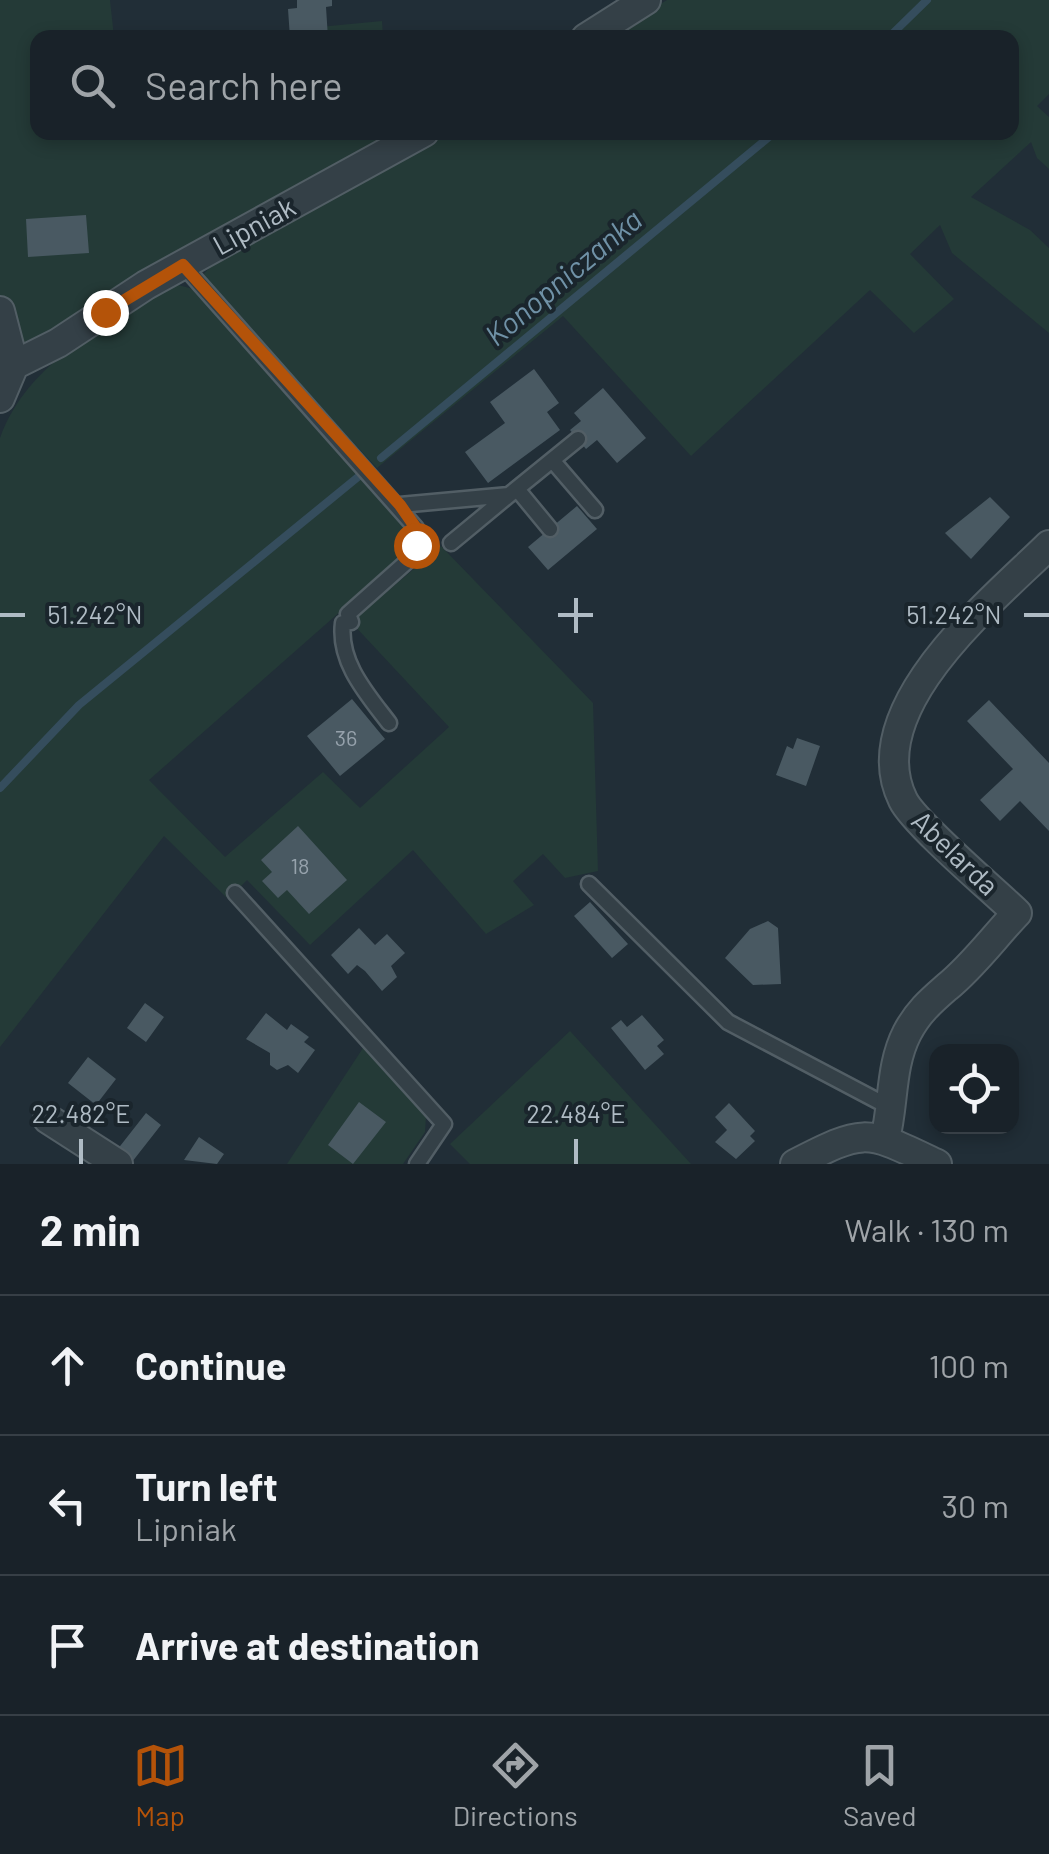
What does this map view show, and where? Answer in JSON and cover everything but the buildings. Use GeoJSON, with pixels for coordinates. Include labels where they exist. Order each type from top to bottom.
{"type":"FeatureCollection","features":[{"type":"Feature","properties":{"kind":"street"},"geometry":{"type":"LineString","coordinates":[[599,30],[646,0]]}},
{"type":"Feature","properties":{"kind":"street","name":"Lipniak"},"geometry":{"type":"LineString","coordinates":[[14,364],[58,343],[183,265],[410,140]]}},
{"type":"Feature","properties":{"kind":"street"},"geometry":{"type":"LineString","coordinates":[[0,311],[14,364],[0,398]]}},
{"type":"Feature","properties":{"kind":"street","name":"Abelarda"},"geometry":{"type":"LineString","coordinates":[[885,1139],[893,1109],[893,1077],[906,1034],[929,999],[946,988],[1017,913],[904,803],[894,771],[901,714],[929,669],[1049,545]]}},
{"type":"Feature","properties":{"kind":"street"},"geometry":{"type":"LineString","coordinates":[[48,1118],[118,1164]]}},
{"type":"Feature","properties":{"kind":"street"},"geometry":{"type":"LineString","coordinates":[[796,1164],[854,1135],[885,1139],[937,1164]]}},
{"type":"Feature","properties":{"kind":"lane"},"geometry":{"type":"LineString","coordinates":[[183,265],[400,505],[416,528],[411,558],[348,614],[350,622],[343,623],[341,638],[357,680],[389,723]]}},
{"type":"Feature","properties":{"kind":"lane"},"geometry":{"type":"LineString","coordinates":[[450,543],[578,440]]}},
{"type":"Feature","properties":{"kind":"lane"},"geometry":{"type":"LineString","coordinates":[[552,460],[595,510]]}},
{"type":"Feature","properties":{"kind":"lane"},"geometry":{"type":"LineString","coordinates":[[400,505],[513,492]]}},
{"type":"Feature","properties":{"kind":"lane"},"geometry":{"type":"LineString","coordinates":[[513,492],[550,529]]}},
{"type":"Feature","properties":{"kind":"lane"},"geometry":{"type":"LineString","coordinates":[[589,884],[728,1022],[893,1109]]}},
{"type":"Feature","properties":{"kind":"lane"},"geometry":{"type":"LineString","coordinates":[[235,893],[444,1124],[416,1164]]}},
{"type":"Feature","properties":{"kind":"green space"},"geometry":{"type":"Polygon","coordinates":[[[0,0],[110,0],[113,30],[30,30],[30,140],[388,140],[389,147],[14,365],[0,319],[0,0]]]}},
{"type":"Feature","properties":{"kind":"green space"},"geometry":{"type":"Polygon","coordinates":[[[667,0],[1049,0],[1049,94],[1037,106],[1049,117],[1049,169],[1037,158],[1031,142],[971,197],[1030,230],[1049,248],[1049,333],[952,253],[940,225],[910,254],[954,299],[914,333],[870,290],[691,456],[563,316],[377,468],[205,284],[203,275],[217,259],[429,140],[1019,140],[1019,30],[619,30],[667,0]]]}},
{"type":"Feature","properties":{"kind":"green space"},"geometry":{"type":"Polygon","coordinates":[[[382,21],[383,30],[288,30],[382,21]]]}},
{"type":"Feature","properties":{"kind":"green space"},"geometry":{"type":"Polygon","coordinates":[[[174,284],[197,290],[392,506],[410,533],[409,551],[149,780],[225,857],[323,772],[360,808],[449,727],[351,622],[441,546],[593,703],[598,871],[565,878],[543,854],[513,881],[534,905],[486,934],[413,850],[310,945],[247,880],[228,899],[164,836],[0,1047],[0,438],[13,411],[50,366],[97,330],[174,284]]]}},
{"type":"Feature","properties":{"kind":"green space"},"geometry":{"type":"Polygon","coordinates":[[[570,1031],[691,1164],[470,1164],[450,1144],[570,1031]]]}},
{"type":"Feature","properties":{"kind":"green space"},"geometry":{"type":"Polygon","coordinates":[[[363,1048],[426,1116],[425,1132],[403,1164],[287,1164],[363,1048]]]}},
{"type":"Feature","properties":{"kind":"waterway","name":"Konopniczanka"},"geometry":{"type":"LineString","coordinates":[[896,30],[927,0]]}},
{"type":"Feature","properties":{"kind":"waterway","name":"Konopniczanka"},"geometry":{"type":"LineString","coordinates":[[381,458],[765,140]]}},
{"type":"Feature","properties":{"kind":"waterway","name":"Konopniczanka"},"geometry":{"type":"LineString","coordinates":[[0,788],[79,705],[358,477]]}},
{"type":"Feature","properties":{"kind":"route"},"geometry":{"type":"LineString","coordinates":[[105,312],[183,265],[400,505],[416,528],[416,545]]}}]}
